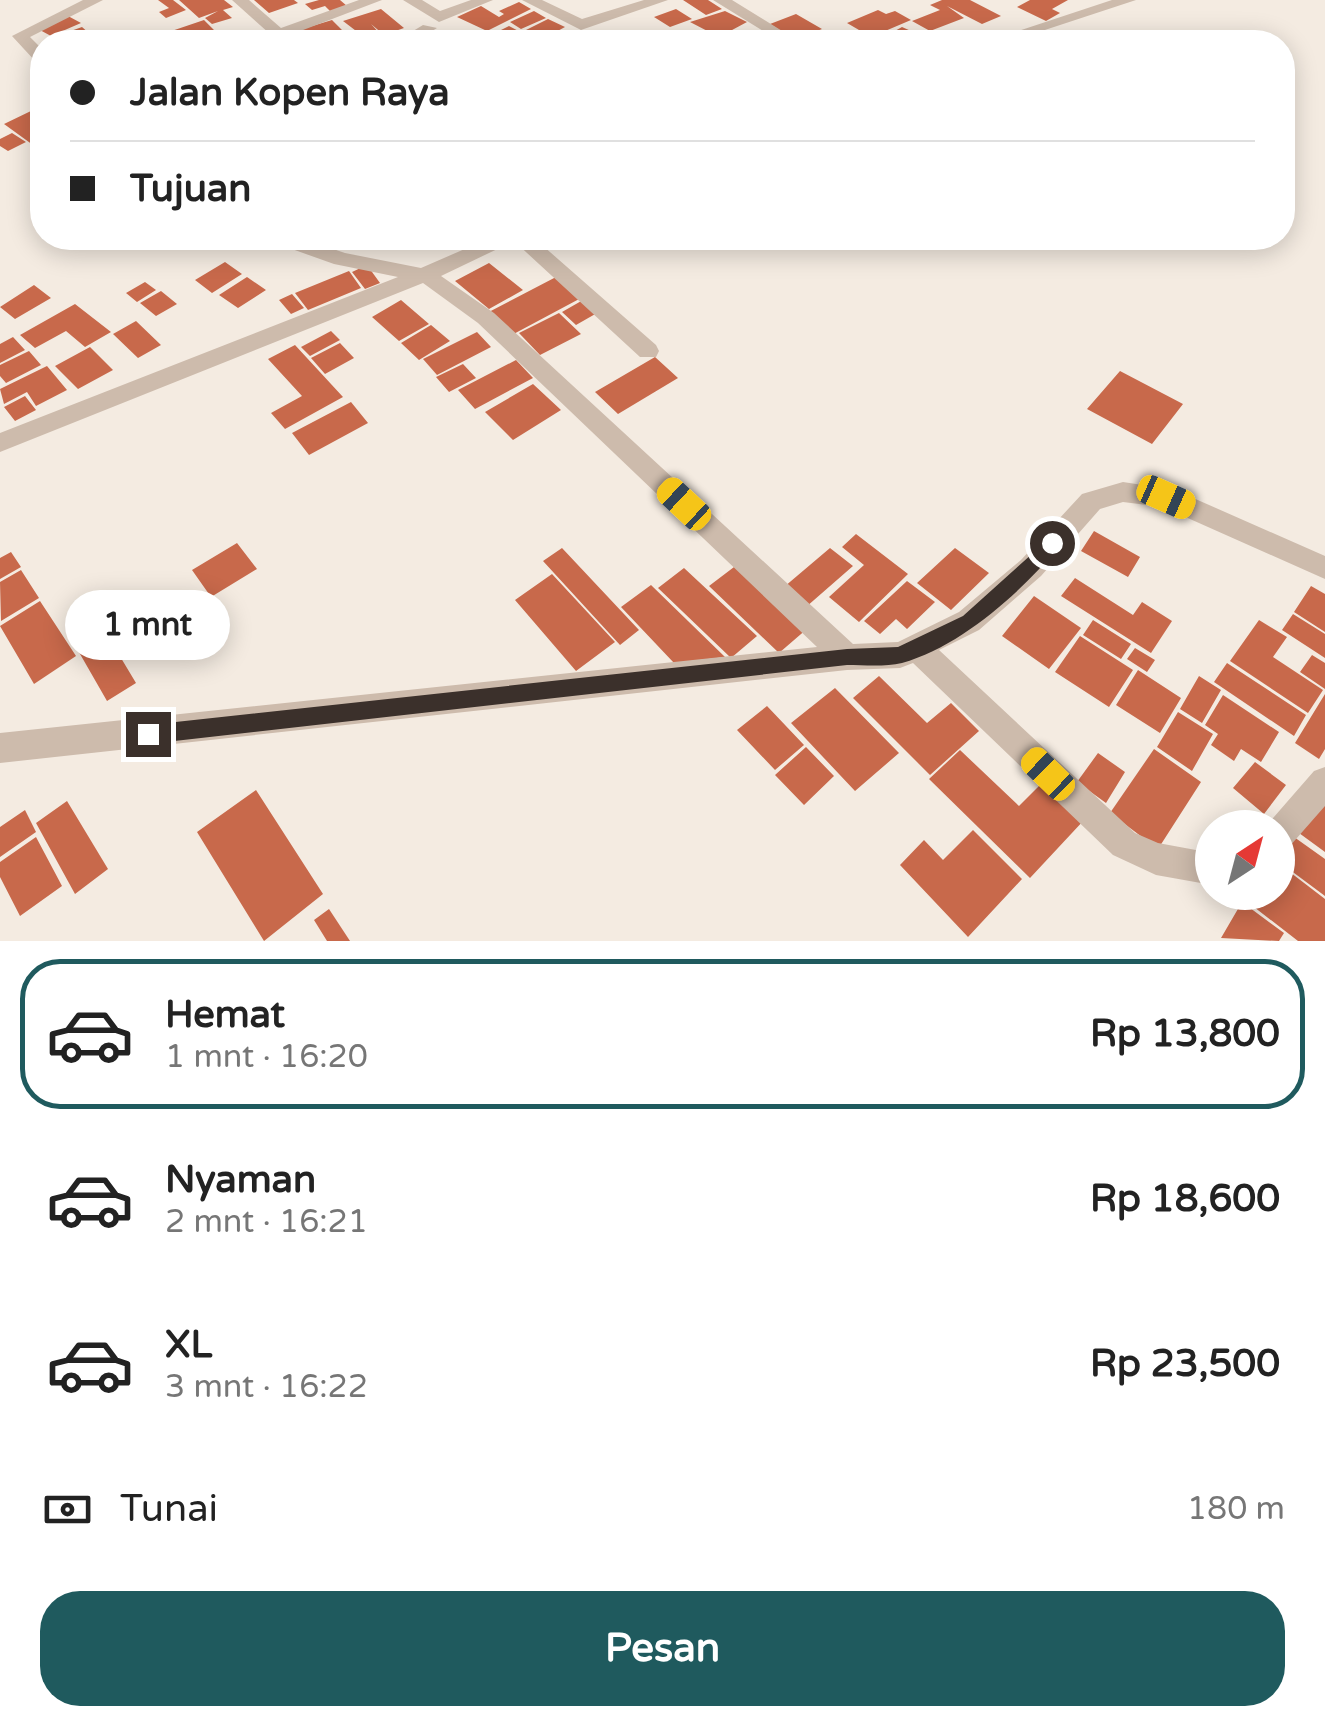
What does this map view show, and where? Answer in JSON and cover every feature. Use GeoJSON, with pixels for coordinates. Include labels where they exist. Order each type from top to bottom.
{"type":"FeatureCollection","features":[{"type":"Feature","properties":{"kind":"street"},"geometry":{"type":"LineString","coordinates":[[32,30],[94,0]]}},
{"type":"Feature","properties":{"kind":"street"},"geometry":{"type":"LineString","coordinates":[[240,0],[274,30]]}},
{"type":"Feature","properties":{"kind":"street"},"geometry":{"type":"LineString","coordinates":[[302,30],[374,0]]}},
{"type":"Feature","properties":{"kind":"street"},"geometry":{"type":"LineString","coordinates":[[411,0],[439,16],[485,0]]}},
{"type":"Feature","properties":{"kind":"street"},"geometry":{"type":"LineString","coordinates":[[530,0],[583,25],[660,0]]}},
{"type":"Feature","properties":{"kind":"street"},"geometry":{"type":"LineString","coordinates":[[721,0],[772,30]]}},
{"type":"Feature","properties":{"kind":"street"},"geometry":{"type":"LineString","coordinates":[[1032,30],[1128,0]]}},
{"type":"Feature","properties":{"kind":"street"},"geometry":{"type":"LineString","coordinates":[[425,30],[429,28]]}},
{"type":"Feature","properties":{"kind":"street"},"geometry":{"type":"LineString","coordinates":[[20,36],[30,31]]}},
{"type":"Feature","properties":{"kind":"street"},"geometry":{"type":"LineString","coordinates":[[0,32],[20,36],[30,46]]}},
{"type":"Feature","properties":{"kind":"street"},"geometry":{"type":"LineString","coordinates":[[314,250],[341,260],[428,276],[486,318],[847,657]]}},
{"type":"Feature","properties":{"kind":"street"},"geometry":{"type":"LineString","coordinates":[[0,443],[171,371],[428,276],[481,250]]}},
{"type":"Feature","properties":{"kind":"street"},"geometry":{"type":"LineString","coordinates":[[535,250],[648,351]]}},
{"type":"Feature","properties":{"kind":"street"},"geometry":{"type":"LineString","coordinates":[[0,748],[847,657],[900,655],[969,621],[1031,568],[1091,501],[1122,492],[1166,497],[1325,568]]}},
{"type":"Feature","properties":{"kind":"street"},"geometry":{"type":"LineString","coordinates":[[918,648],[1109,832],[1147,856],[1195,866]]}},
{"type":"Feature","properties":{"kind":"street"},"geometry":{"type":"LineString","coordinates":[[1295,816],[1325,782]]}},
{"type":"Feature","properties":{"kind":"building"},"geometry":{"type":"Polygon","coordinates":[[[158,0],[173,0],[186,10],[166,18],[159,12],[169,8],[158,0]]]}},
{"type":"Feature","properties":{"kind":"building"},"geometry":{"type":"Polygon","coordinates":[[[179,0],[224,0],[233,7],[223,10],[232,18],[212,24],[205,18],[218,11],[199,18],[179,0]]]}},
{"type":"Feature","properties":{"kind":"building"},"geometry":{"type":"Polygon","coordinates":[[[254,0],[294,0],[298,3],[269,13],[254,0]]]}},
{"type":"Feature","properties":{"kind":"building"},"geometry":{"type":"Polygon","coordinates":[[[340,0],[347,6],[331,12],[325,6],[312,10],[305,4],[340,0]]]}},
{"type":"Feature","properties":{"kind":"building"},"geometry":{"type":"Polygon","coordinates":[[[683,0],[708,0],[722,9],[706,15],[683,0]]]}},
{"type":"Feature","properties":{"kind":"building"},"geometry":{"type":"Polygon","coordinates":[[[942,0],[970,0],[1001,16],[982,24],[947,6],[964,18],[928,30],[912,21],[940,10],[930,5],[942,0]]]}},
{"type":"Feature","properties":{"kind":"building"},"geometry":{"type":"Polygon","coordinates":[[[1030,0],[1068,0],[1052,9],[1060,13],[1046,21],[1017,7],[1030,0]]]}},
{"type":"Feature","properties":{"kind":"building"},"geometry":{"type":"Polygon","coordinates":[[[519,2],[531,9],[489,30],[457,17],[481,6],[499,17],[504,14],[499,11],[519,2]]]}},
{"type":"Feature","properties":{"kind":"building"},"geometry":{"type":"Polygon","coordinates":[[[381,9],[404,28],[378,30],[371,24],[376,30],[355,30],[343,21],[381,9]]]}},
{"type":"Feature","properties":{"kind":"building"},"geometry":{"type":"Polygon","coordinates":[[[676,9],[692,19],[670,27],[654,17],[676,9]]]}},
{"type":"Feature","properties":{"kind":"building"},"geometry":{"type":"Polygon","coordinates":[[[878,10],[886,14],[895,11],[911,20],[887,30],[859,30],[847,23],[878,10]]]}},
{"type":"Feature","properties":{"kind":"building"},"geometry":{"type":"Polygon","coordinates":[[[534,11],[546,18],[521,29],[510,22],[534,11]]]}},
{"type":"Feature","properties":{"kind":"building"},"geometry":{"type":"Polygon","coordinates":[[[725,11],[747,22],[732,30],[705,30],[690,22],[725,11]]]}},
{"type":"Feature","properties":{"kind":"building"},"geometry":{"type":"Polygon","coordinates":[[[796,14],[822,29],[779,30],[770,24],[796,14]]]}},
{"type":"Feature","properties":{"kind":"building"},"geometry":{"type":"Polygon","coordinates":[[[68,16],[81,23],[65,30],[38,29],[68,16]]]}},
{"type":"Feature","properties":{"kind":"building"},"geometry":{"type":"Polygon","coordinates":[[[548,19],[565,27],[559,30],[526,30],[548,19]]]}},
{"type":"Feature","properties":{"kind":"building"},"geometry":{"type":"Polygon","coordinates":[[[204,20],[214,30],[175,30],[204,20]]]}},
{"type":"Feature","properties":{"kind":"building"},"geometry":{"type":"Polygon","coordinates":[[[332,20],[342,30],[299,30],[332,20]]]}},
{"type":"Feature","properties":{"kind":"building"},"geometry":{"type":"Polygon","coordinates":[[[30,111],[30,143],[4,124],[30,111]]]}},
{"type":"Feature","properties":{"kind":"building"},"geometry":{"type":"Polygon","coordinates":[[[12,133],[26,142],[8,151],[0,146],[0,139],[12,133]]]}},
{"type":"Feature","properties":{"kind":"building"},"geometry":{"type":"Polygon","coordinates":[[[225,262],[242,274],[212,293],[195,280],[225,262]]]}},
{"type":"Feature","properties":{"kind":"building"},"geometry":{"type":"Polygon","coordinates":[[[489,263],[523,290],[489,309],[455,281],[489,263]]]}},
{"type":"Feature","properties":{"kind":"building"},"geometry":{"type":"Polygon","coordinates":[[[367,265],[380,283],[365,289],[352,272],[367,265]]]}},
{"type":"Feature","properties":{"kind":"building"},"geometry":{"type":"Polygon","coordinates":[[[349,271],[361,288],[308,310],[295,293],[349,271]]]}},
{"type":"Feature","properties":{"kind":"building"},"geometry":{"type":"Polygon","coordinates":[[[247,277],[266,290],[238,308],[219,295],[247,277]]]}},
{"type":"Feature","properties":{"kind":"building"},"geometry":{"type":"Polygon","coordinates":[[[556,277],[581,298],[508,337],[485,314],[556,277]]]}},
{"type":"Feature","properties":{"kind":"building"},"geometry":{"type":"Polygon","coordinates":[[[145,282],[156,290],[137,302],[126,293],[145,282]]]}},
{"type":"Feature","properties":{"kind":"building"},"geometry":{"type":"Polygon","coordinates":[[[34,285],[51,298],[15,319],[0,307],[34,285]]]}},
{"type":"Feature","properties":{"kind":"building"},"geometry":{"type":"Polygon","coordinates":[[[161,291],[177,304],[156,316],[140,303],[161,291]]]}},
{"type":"Feature","properties":{"kind":"building"},"geometry":{"type":"Polygon","coordinates":[[[292,294],[304,308],[291,314],[279,300],[292,294]]]}},
{"type":"Feature","properties":{"kind":"building"},"geometry":{"type":"Polygon","coordinates":[[[401,300],[429,324],[399,341],[372,317],[401,300]]]}},
{"type":"Feature","properties":{"kind":"building"},"geometry":{"type":"Polygon","coordinates":[[[583,300],[597,313],[576,325],[562,312],[583,300]]]}},
{"type":"Feature","properties":{"kind":"building"},"geometry":{"type":"Polygon","coordinates":[[[75,304],[111,332],[85,347],[66,331],[35,348],[20,335],[75,304]]]}},
{"type":"Feature","properties":{"kind":"building"},"geometry":{"type":"Polygon","coordinates":[[[559,313],[581,334],[540,355],[519,333],[559,313]]]}},
{"type":"Feature","properties":{"kind":"building"},"geometry":{"type":"Polygon","coordinates":[[[136,321],[161,345],[138,358],[113,334],[136,321]]]}},
{"type":"Feature","properties":{"kind":"building"},"geometry":{"type":"Polygon","coordinates":[[[431,325],[450,341],[419,360],[401,343],[431,325]]]}},
{"type":"Feature","properties":{"kind":"building"},"geometry":{"type":"Polygon","coordinates":[[[331,331],[340,340],[310,356],[301,347],[331,331]]]}},
{"type":"Feature","properties":{"kind":"building"},"geometry":{"type":"Polygon","coordinates":[[[477,332],[491,347],[437,375],[423,359],[477,332]]]}},
{"type":"Feature","properties":{"kind":"building"},"geometry":{"type":"Polygon","coordinates":[[[13,337],[25,350],[0,363],[0,344],[13,337]]]}},
{"type":"Feature","properties":{"kind":"building"},"geometry":{"type":"Polygon","coordinates":[[[340,343],[354,358],[325,374],[311,358],[340,343]]]}},
{"type":"Feature","properties":{"kind":"building"},"geometry":{"type":"Polygon","coordinates":[[[295,345],[343,397],[285,429],[271,413],[302,396],[268,359],[295,345]]]}},
{"type":"Feature","properties":{"kind":"building"},"geometry":{"type":"Polygon","coordinates":[[[90,347],[113,370],[78,389],[55,366],[90,347]]]}},
{"type":"Feature","properties":{"kind":"building"},"geometry":{"type":"Polygon","coordinates":[[[29,351],[41,365],[6,383],[0,376],[0,365],[29,351]]]}},
{"type":"Feature","properties":{"kind":"building"},"geometry":{"type":"Polygon","coordinates":[[[655,357],[678,378],[618,414],[595,392],[655,357]]]}},
{"type":"Feature","properties":{"kind":"building"},"geometry":{"type":"Polygon","coordinates":[[[516,360],[533,378],[475,409],[458,390],[516,360]]]}},
{"type":"Feature","properties":{"kind":"building"},"geometry":{"type":"Polygon","coordinates":[[[463,364],[476,378],[449,392],[436,377],[463,364]]]}},
{"type":"Feature","properties":{"kind":"building"},"geometry":{"type":"Polygon","coordinates":[[[47,366],[67,390],[36,406],[27,392],[4,404],[0,389],[47,366]]]}},
{"type":"Feature","properties":{"kind":"building"},"geometry":{"type":"Polygon","coordinates":[[[1120,371],[1183,404],[1152,444],[1087,409],[1120,371]]]}},
{"type":"Feature","properties":{"kind":"building"},"geometry":{"type":"Polygon","coordinates":[[[533,384],[561,410],[513,440],[485,412],[533,384]]]}},
{"type":"Feature","properties":{"kind":"building"},"geometry":{"type":"Polygon","coordinates":[[[25,396],[36,410],[15,421],[4,407],[25,396]]]}},
{"type":"Feature","properties":{"kind":"building"},"geometry":{"type":"Polygon","coordinates":[[[351,402],[368,423],[309,455],[292,433],[351,402]]]}},
{"type":"Feature","properties":{"kind":"building"},"geometry":{"type":"Polygon","coordinates":[[[1094,531],[1140,557],[1128,577],[1081,551],[1094,531]]]}},
{"type":"Feature","properties":{"kind":"building"},"geometry":{"type":"Polygon","coordinates":[[[856,534],[908,574],[859,622],[829,597],[864,565],[842,547],[856,534]]]}},
{"type":"Feature","properties":{"kind":"building"},"geometry":{"type":"Polygon","coordinates":[[[237,543],[257,569],[211,597],[192,570],[237,543]]]}},
{"type":"Feature","properties":{"kind":"building"},"geometry":{"type":"Polygon","coordinates":[[[562,548],[639,630],[620,645],[543,561],[562,548]]]}},
{"type":"Feature","properties":{"kind":"building"},"geometry":{"type":"Polygon","coordinates":[[[830,548],[853,566],[806,607],[784,587],[830,548]]]}},
{"type":"Feature","properties":{"kind":"building"},"geometry":{"type":"Polygon","coordinates":[[[955,548],[989,573],[951,610],[917,583],[955,548]]]}},
{"type":"Feature","properties":{"kind":"building"},"geometry":{"type":"Polygon","coordinates":[[[11,552],[21,567],[0,579],[0,558],[11,552]]]}},
{"type":"Feature","properties":{"kind":"building"},"geometry":{"type":"Polygon","coordinates":[[[738,564],[808,628],[779,653],[709,586],[738,564]]]}},
{"type":"Feature","properties":{"kind":"building"},"geometry":{"type":"Polygon","coordinates":[[[684,568],[757,636],[731,658],[658,588],[684,568]]]}},
{"type":"Feature","properties":{"kind":"building"},"geometry":{"type":"Polygon","coordinates":[[[21,570],[39,598],[1,621],[0,582],[21,570]]]}},
{"type":"Feature","properties":{"kind":"building"},"geometry":{"type":"Polygon","coordinates":[[[552,574],[615,642],[576,671],[515,600],[552,574]]]}},
{"type":"Feature","properties":{"kind":"building"},"geometry":{"type":"Polygon","coordinates":[[[1075,578],[1133,615],[1142,602],[1172,621],[1151,653],[1061,596],[1075,578]]]}},
{"type":"Feature","properties":{"kind":"building"},"geometry":{"type":"Polygon","coordinates":[[[907,581],[935,602],[907,629],[896,619],[880,634],[864,621],[907,581]]]}},
{"type":"Feature","properties":{"kind":"building"},"geometry":{"type":"Polygon","coordinates":[[[651,585],[725,657],[674,663],[621,607],[651,585]]]}},
{"type":"Feature","properties":{"kind":"building"},"geometry":{"type":"Polygon","coordinates":[[[1311,586],[1325,594],[1325,632],[1294,612],[1311,586]]]}},
{"type":"Feature","properties":{"kind":"building"},"geometry":{"type":"Polygon","coordinates":[[[1034,596],[1081,628],[1049,669],[1002,636],[1034,596]]]}},
{"type":"Feature","properties":{"kind":"building"},"geometry":{"type":"Polygon","coordinates":[[[40,601],[76,656],[34,684],[0,626],[40,601]]]}},
{"type":"Feature","properties":{"kind":"building"},"geometry":{"type":"Polygon","coordinates":[[[1293,614],[1325,634],[1325,658],[1282,630],[1293,614]]]}},
{"type":"Feature","properties":{"kind":"building"},"geometry":{"type":"Polygon","coordinates":[[[1093,620],[1131,644],[1121,659],[1083,635],[1093,620]]]}},
{"type":"Feature","properties":{"kind":"building"},"geometry":{"type":"Polygon","coordinates":[[[1259,620],[1287,637],[1273,657],[1323,690],[1308,713],[1230,661],[1259,620]]]}},
{"type":"Feature","properties":{"kind":"building"},"geometry":{"type":"Polygon","coordinates":[[[100,623],[136,683],[107,701],[72,640],[100,623]]]}},
{"type":"Feature","properties":{"kind":"building"},"geometry":{"type":"Polygon","coordinates":[[[1080,636],[1133,670],[1109,707],[1055,672],[1080,636]]]}},
{"type":"Feature","properties":{"kind":"building"},"geometry":{"type":"Polygon","coordinates":[[[1135,648],[1155,660],[1147,672],[1127,659],[1135,648]]]}},
{"type":"Feature","properties":{"kind":"building"},"geometry":{"type":"Polygon","coordinates":[[[1312,655],[1325,663],[1325,689],[1300,672],[1312,655]]]}},
{"type":"Feature","properties":{"kind":"building"},"geometry":{"type":"Polygon","coordinates":[[[1227,663],[1306,715],[1294,736],[1214,682],[1227,663]]]}},
{"type":"Feature","properties":{"kind":"building"},"geometry":{"type":"Polygon","coordinates":[[[1138,670],[1181,698],[1160,733],[1116,705],[1138,670]]]}},
{"type":"Feature","properties":{"kind":"building"},"geometry":{"type":"Polygon","coordinates":[[[879,676],[927,723],[951,703],[979,731],[930,775],[853,698],[879,676]]]}},
{"type":"Feature","properties":{"kind":"building"},"geometry":{"type":"Polygon","coordinates":[[[1199,676],[1221,690],[1202,723],[1180,709],[1199,676]]]}},
{"type":"Feature","properties":{"kind":"building"},"geometry":{"type":"Polygon","coordinates":[[[835,688],[899,753],[855,791],[791,723],[835,688]]]}},
{"type":"Feature","properties":{"kind":"building"},"geometry":{"type":"Polygon","coordinates":[[[1325,694],[1325,749],[1319,759],[1295,743],[1325,694]]]}},
{"type":"Feature","properties":{"kind":"building"},"geometry":{"type":"Polygon","coordinates":[[[1223,695],[1279,732],[1261,762],[1241,749],[1234,761],[1211,745],[1218,734],[1205,725],[1223,695]]]}},
{"type":"Feature","properties":{"kind":"building"},"geometry":{"type":"Polygon","coordinates":[[[767,706],[804,745],[775,770],[737,730],[767,706]]]}},
{"type":"Feature","properties":{"kind":"building"},"geometry":{"type":"Polygon","coordinates":[[[1178,712],[1213,734],[1192,771],[1157,747],[1178,712]]]}},
{"type":"Feature","properties":{"kind":"building"},"geometry":{"type":"Polygon","coordinates":[[[806,747],[834,776],[804,805],[775,775],[806,747]]]}},
{"type":"Feature","properties":{"kind":"building"},"geometry":{"type":"Polygon","coordinates":[[[1154,749],[1201,782],[1158,849],[1110,813],[1154,749]]]}},
{"type":"Feature","properties":{"kind":"building"},"geometry":{"type":"Polygon","coordinates":[[[960,750],[1019,806],[1044,781],[1085,819],[1030,878],[929,779],[960,750]]]}},
{"type":"Feature","properties":{"kind":"building"},"geometry":{"type":"Polygon","coordinates":[[[1098,753],[1125,772],[1106,803],[1077,782],[1098,753]]]}},
{"type":"Feature","properties":{"kind":"building"},"geometry":{"type":"Polygon","coordinates":[[[1255,762],[1286,785],[1267,810],[1259,810],[1233,788],[1255,762]]]}},
{"type":"Feature","properties":{"kind":"building"},"geometry":{"type":"Polygon","coordinates":[[[256,790],[323,894],[264,941],[197,832],[256,790]]]}},
{"type":"Feature","properties":{"kind":"building"},"geometry":{"type":"Polygon","coordinates":[[[67,801],[108,869],[75,894],[36,823],[67,801]]]}},
{"type":"Feature","properties":{"kind":"building"},"geometry":{"type":"Polygon","coordinates":[[[1325,804],[1325,852],[1299,833],[1325,804]]]}},
{"type":"Feature","properties":{"kind":"building"},"geometry":{"type":"Polygon","coordinates":[[[25,810],[36,832],[0,857],[0,827],[25,810]]]}},
{"type":"Feature","properties":{"kind":"building"},"geometry":{"type":"Polygon","coordinates":[[[973,830],[1022,879],[968,937],[900,865],[924,840],[943,860],[973,830]]]}},
{"type":"Feature","properties":{"kind":"building"},"geometry":{"type":"Polygon","coordinates":[[[36,837],[62,886],[20,916],[0,877],[0,862],[36,837]]]}},
{"type":"Feature","properties":{"kind":"building"},"geometry":{"type":"Polygon","coordinates":[[[1295,838],[1325,859],[1325,896],[1295,874],[1295,838]]]}},
{"type":"Feature","properties":{"kind":"building"},"geometry":{"type":"Polygon","coordinates":[[[1295,876],[1325,899],[1325,941],[1298,941],[1258,910],[1295,910],[1295,876]]]}},
{"type":"Feature","properties":{"kind":"building"},"geometry":{"type":"Polygon","coordinates":[[[329,909],[350,941],[327,941],[314,920],[329,909]]]}},
{"type":"Feature","properties":{"kind":"building"},"geometry":{"type":"Polygon","coordinates":[[[1237,910],[1253,910],[1284,933],[1279,941],[1221,938],[1237,910]]]}},
{"type":"Feature","properties":{"kind":"route"},"geometry":{"type":"LineString","coordinates":[[148,734],[847,657],[900,655],[969,621],[1031,568],[1052,543]]}}]}
